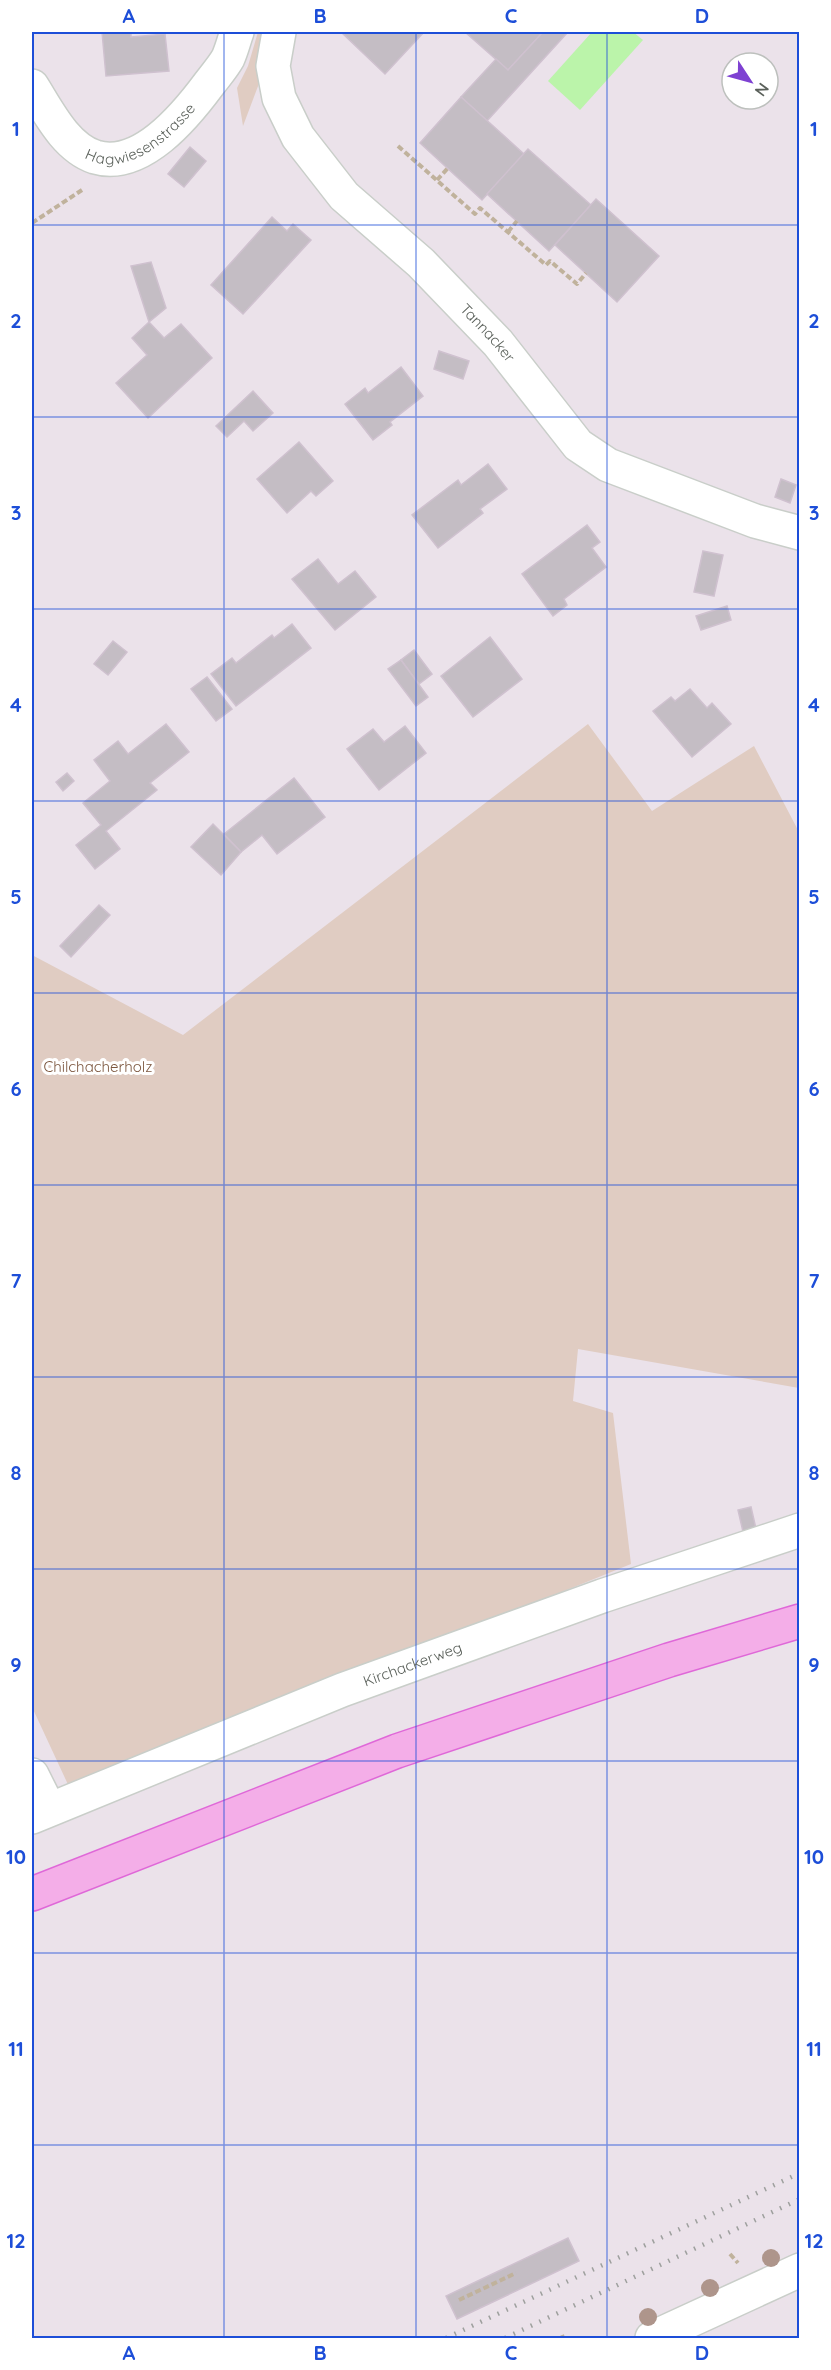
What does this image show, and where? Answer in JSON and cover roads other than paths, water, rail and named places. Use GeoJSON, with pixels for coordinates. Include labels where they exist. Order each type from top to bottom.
{"type":"FeatureCollection","features":[{"type":"Feature","properties":{"kind":"main road"},"geometry":{"type":"LineString","coordinates":[[32,1894],[397,1751],[669,1660],[800,1621]]}},
{"type":"Feature","properties":{"kind":"street","name":"Hagwiesenstrasse"},"geometry":{"type":"LineString","coordinates":[[32,86],[56,124],[75,146],[96,157],[122,157],[151,146],[190,109],[227,59],[237,32]]}},
{"type":"Feature","properties":{"kind":"street","name":"Tannacker"},"geometry":{"type":"LineString","coordinates":[[279,32],[273,66],[279,98],[298,137],[344,196],[421,263],[498,343],[578,444],[608,465],[755,521],[800,533]]}},
{"type":"Feature","properties":{"kind":"street"},"geometry":{"type":"LineString","coordinates":[[266,130],[269,115],[279,98]]}},
{"type":"Feature","properties":{"kind":"street","name":"Kirchackerweg"},"geometry":{"type":"LineString","coordinates":[[40,1813],[342,1690],[602,1596],[800,1530]]}},
{"type":"Feature","properties":{"kind":"street"},"geometry":{"type":"LineString","coordinates":[[32,1775],[40,1813]]}},
{"type":"Feature","properties":{"kind":"street"},"geometry":{"type":"LineString","coordinates":[[652,2338],[800,2270]]}},
{"type":"Feature","properties":{"kind":"railway"},"geometry":{"type":"LineString","coordinates":[[446,2338],[800,2173]]}},
{"type":"Feature","properties":{"kind":"railway"},"geometry":{"type":"LineString","coordinates":[[505,2338],[800,2199]]}},
{"type":"Feature","properties":{"kind":"park label","name":"Chilchacherholz"},"geometry":{"type":"Point","coordinates":[98,1067]}}]}
